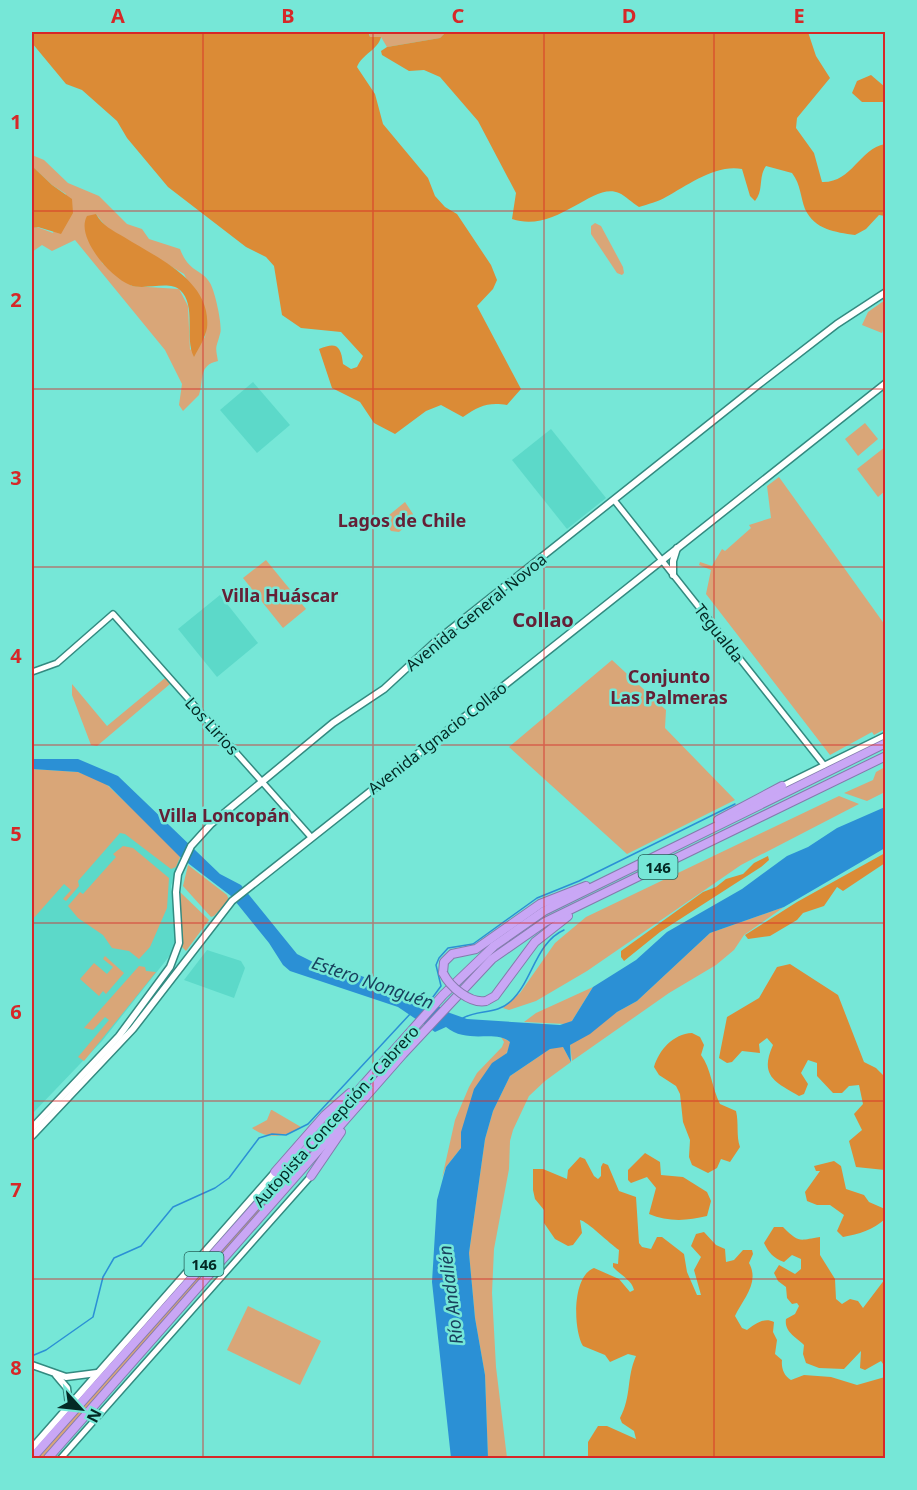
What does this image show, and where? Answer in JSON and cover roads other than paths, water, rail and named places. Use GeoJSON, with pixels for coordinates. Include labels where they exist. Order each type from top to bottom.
{"type":"FeatureCollection","features":[{"type":"Feature","properties":{"kind":"highway","name":"Autopista Concepción - Cabrero"},"geometry":{"type":"LineString","coordinates":[[48,1458],[357,1107],[476,962],[513,931],[555,905],[885,744]]}},
{"type":"Feature","properties":{"kind":"highway","name":"Autopista Concepción - Cabrero"},"geometry":{"type":"LineString","coordinates":[[447,998],[513,942],[545,922],[885,756]]}},
{"type":"Feature","properties":{"kind":"highway"},"geometry":{"type":"LineString","coordinates":[[674,847],[783,786]]}},
{"type":"Feature","properties":{"kind":"highway"},"geometry":{"type":"LineString","coordinates":[[591,900],[540,937],[495,996],[486,1002],[470,999],[443,973],[444,962],[452,954],[476,949],[519,917],[556,896],[608,879]]}},
{"type":"Feature","properties":{"kind":"highway","name":"Autopista Concepción - Cabrero"},"geometry":{"type":"LineString","coordinates":[[32,1458],[376,1071],[421,1027]]}},
{"type":"Feature","properties":{"kind":"highway"},"geometry":{"type":"LineString","coordinates":[[275,1172],[325,1115],[376,1071]]}},
{"type":"Feature","properties":{"kind":"highway"},"geometry":{"type":"LineString","coordinates":[[312,1176],[357,1107]]}},
{"type":"Feature","properties":{"kind":"main road","name":"Avenida General Novoa"},"geometry":{"type":"LineString","coordinates":[[32,1128],[111,1046],[156,987],[178,952],[176,892],[180,868],[193,844],[260,781],[337,720],[384,689],[436,641],[837,324],[885,292]]}},
{"type":"Feature","properties":{"kind":"main road","name":"Avenida Ignacio Collao"},"geometry":{"type":"LineString","coordinates":[[32,1136],[133,1029],[232,901],[885,383]]}},
{"type":"Feature","properties":{"kind":"main road"},"geometry":{"type":"LineString","coordinates":[[673,575],[673,561],[677,548]]}},
{"type":"Feature","properties":{"kind":"main road"},"geometry":{"type":"LineString","coordinates":[[32,1448],[275,1172]]}},
{"type":"Feature","properties":{"kind":"main road"},"geometry":{"type":"LineString","coordinates":[[32,1365],[73,1377],[99,1372]]}},
{"type":"Feature","properties":{"kind":"main road"},"geometry":{"type":"LineString","coordinates":[[53,1373],[66,1385],[69,1405]]}},
{"type":"Feature","properties":{"kind":"street","name":"Tegualda"},"geometry":{"type":"LineString","coordinates":[[614,500],[825,765]]}},
{"type":"Feature","properties":{"kind":"street","name":"Los Lirios"},"geometry":{"type":"LineString","coordinates":[[32,672],[57,663],[113,614],[311,837]]}},
{"type":"Feature","properties":{"kind":"street"},"geometry":{"type":"LineString","coordinates":[[783,786],[885,735]]}},
{"type":"Feature","properties":{"kind":"street"},"geometry":{"type":"LineString","coordinates":[[61,1458],[312,1176]]}},
{"type":"Feature","properties":{"kind":"water"},"geometry":{"type":"Polygon","coordinates":[[[32,759],[78,759],[118,776],[220,874],[241,885],[297,954],[315,963],[353,973],[428,1000],[450,1013],[467,1019],[560,1025],[572,1021],[593,987],[636,960],[667,932],[742,889],[787,856],[808,847],[837,828],[885,807],[885,848],[784,907],[710,933],[637,1001],[570,1045],[571,1062],[563,1047],[550,1049],[510,1076],[493,1111],[485,1139],[469,1253],[475,1318],[485,1375],[488,1458],[451,1458],[432,1282],[437,1200],[446,1167],[461,1148],[461,1132],[474,1089],[492,1063],[507,1053],[510,1042],[504,1038],[463,1035],[446,1027],[435,1032],[398,1007],[290,971],[231,896],[180,857],[109,786],[78,772],[32,769],[32,759]]]}},
{"type":"Feature","properties":{"kind":"waterway","name":"Estero Nonguén"},"geometry":{"type":"LineString","coordinates":[[430,1001],[441,986],[436,965],[448,948],[473,944],[537,898],[579,881],[735,804]]}},
{"type":"Feature","properties":{"kind":"waterway"},"geometry":{"type":"LineString","coordinates":[[463,1018],[499,1008],[511,1001],[524,984],[547,943],[564,930]]}},
{"type":"Feature","properties":{"kind":"waterway","name":"Estero Nonguén"},"geometry":{"type":"LineString","coordinates":[[34,1355],[46,1350],[93,1317],[103,1277],[114,1258],[141,1246],[173,1207],[215,1188],[229,1178],[259,1138],[272,1134],[286,1135],[308,1124],[411,1013]]}},
{"type":"Feature","properties":{"kind":"district","name":"Lagos de Chile"},"geometry":{"type":"Point","coordinates":[402,520]}},
{"type":"Feature","properties":{"kind":"district","name":"Villa Huáscar"},"geometry":{"type":"Point","coordinates":[280,595]}},
{"type":"Feature","properties":{"kind":"district","name":"Collao"},"geometry":{"type":"Point","coordinates":[543,619]}},
{"type":"Feature","properties":{"kind":"district","name":"Conjunto Las Palmeras"},"geometry":{"type":"Point","coordinates":[669,686]}},
{"type":"Feature","properties":{"kind":"district","name":"Villa Loncopán"},"geometry":{"type":"Point","coordinates":[224,815]}},
{"type":"Feature","properties":{"kind":"water label","name":"Río Andalién"},"geometry":{"type":"Point","coordinates":[450,1295]}}]}
